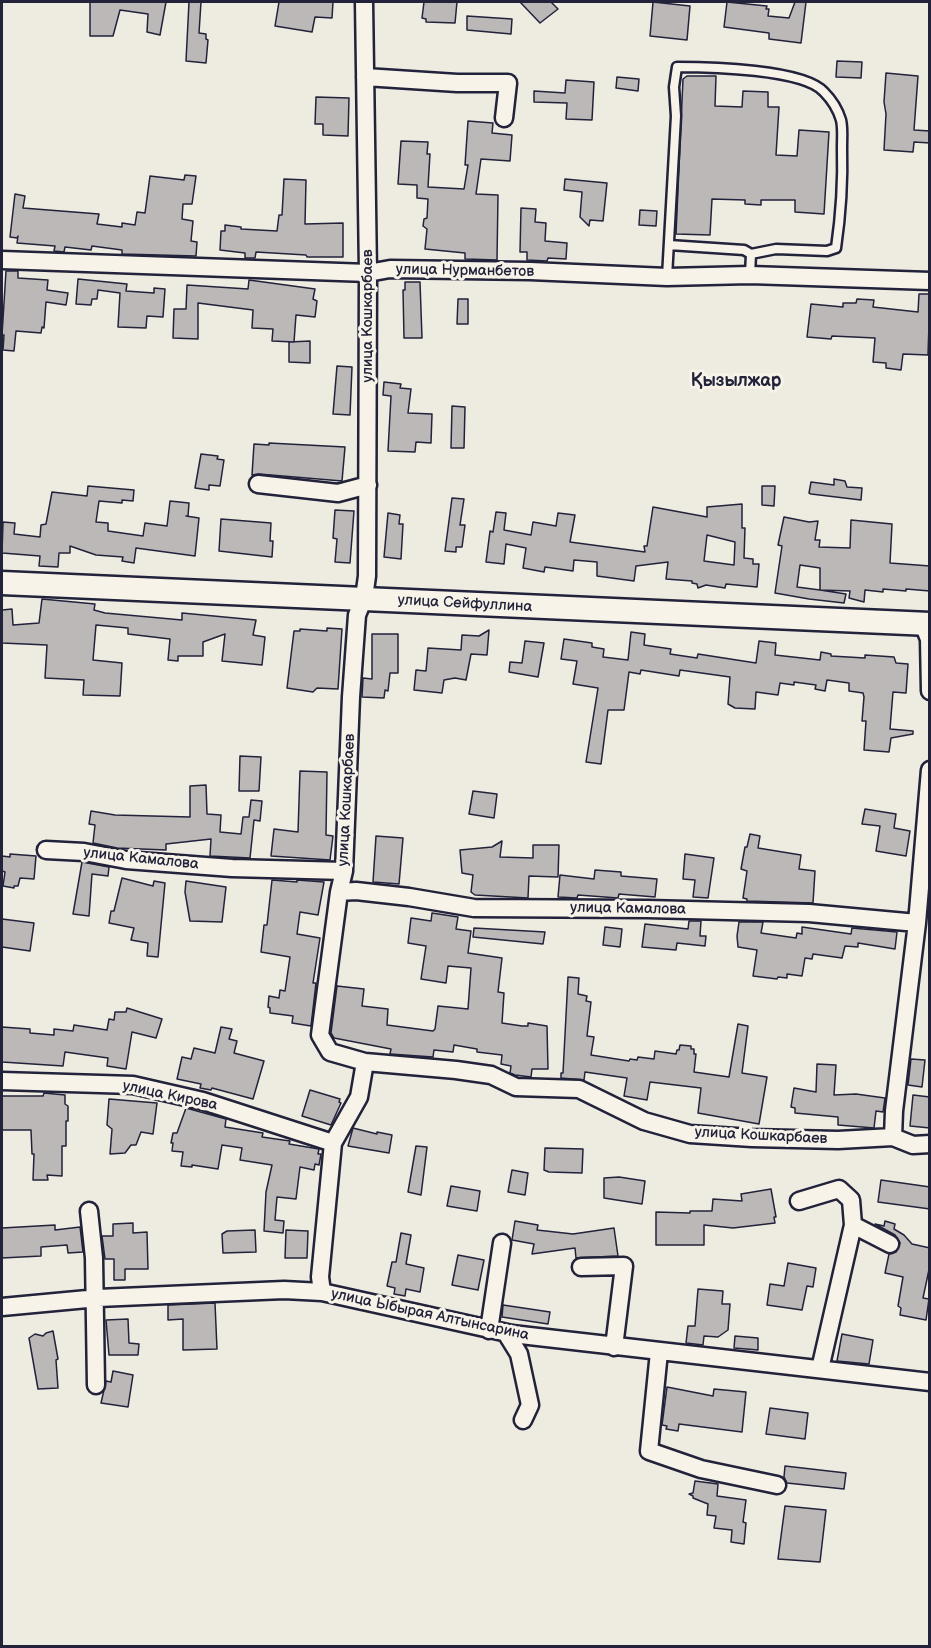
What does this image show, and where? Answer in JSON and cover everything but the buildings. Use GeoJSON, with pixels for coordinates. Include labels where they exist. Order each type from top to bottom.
{"type":"FeatureCollection","features":[{"type":"Feature","properties":{"kind":"street","name":"улица Кошкарбаев"},"geometry":{"type":"LineString","coordinates":[[364,2],[368,273],[367,576],[364,598],[357,615],[351,697],[344,871],[339,892],[320,1035],[330,1052],[365,1062],[491,1075],[516,1087],[579,1089],[644,1122],[690,1134],[838,1140],[893,1137],[913,1145],[930,1144]]}},
{"type":"Feature","properties":{"kind":"street"},"geometry":{"type":"LineString","coordinates":[[365,77],[457,83],[508,83],[504,118]]}},
{"type":"Feature","properties":{"kind":"street","name":"улица Нурманбетов"},"geometry":{"type":"LineString","coordinates":[[2,260],[368,273],[390,269],[530,271],[667,277],[750,275],[929,281]]}},
{"type":"Feature","properties":{"kind":"street"},"geometry":{"type":"LineString","coordinates":[[929,281],[930,271]]}},
{"type":"Feature","properties":{"kind":"street"},"geometry":{"type":"LineString","coordinates":[[258,484],[338,493],[368,485]]}},
{"type":"Feature","properties":{"kind":"street","name":"улица Сейфуллина"},"geometry":{"type":"LineString","coordinates":[[2,583],[926,624]]}},
{"type":"Feature","properties":{"kind":"street"},"geometry":{"type":"LineString","coordinates":[[926,624],[929,639],[930,692]]}},
{"type":"Feature","properties":{"kind":"street"},"geometry":{"type":"LineString","coordinates":[[893,1137],[894,1111],[917,923],[930,770]]}},
{"type":"Feature","properties":{"kind":"street","name":"улица Камалова"},"geometry":{"type":"LineString","coordinates":[[46,850],[84,852],[126,860],[232,868],[344,871]]}},
{"type":"Feature","properties":{"kind":"street","name":"улица Камалова"},"geometry":{"type":"LineString","coordinates":[[339,892],[356,891],[409,897],[474,908],[809,913],[917,923]]}},
{"type":"Feature","properties":{"kind":"street"},"geometry":{"type":"LineString","coordinates":[[322,1292],[320,1277],[333,1143],[358,1096],[365,1062]]}},
{"type":"Feature","properties":{"kind":"street","name":"улица Кирова"},"geometry":{"type":"LineString","coordinates":[[2,1082],[133,1085],[203,1101],[333,1143]]}},
{"type":"Feature","properties":{"kind":"street"},"geometry":{"type":"LineString","coordinates":[[799,1201],[839,1189],[850,1200],[853,1225],[820,1369]]}},
{"type":"Feature","properties":{"kind":"street"},"geometry":{"type":"LineString","coordinates":[[89,1211],[94,1258],[96,1385]]}},
{"type":"Feature","properties":{"kind":"street"},"geometry":{"type":"LineString","coordinates":[[853,1225],[890,1244]]}},
{"type":"Feature","properties":{"kind":"street"},"geometry":{"type":"LineString","coordinates":[[489,1330],[502,1243]]}},
{"type":"Feature","properties":{"kind":"street"},"geometry":{"type":"LineString","coordinates":[[581,1267],[624,1266],[614,1347]]}},
{"type":"Feature","properties":{"kind":"street","name":"улица Ыбырая Алтынсарина"},"geometry":{"type":"LineString","coordinates":[[2,1306],[94,1298],[284,1290],[322,1292],[506,1333],[930,1382]]}},
{"type":"Feature","properties":{"kind":"street"},"geometry":{"type":"LineString","coordinates":[[506,1333],[519,1354],[530,1405],[523,1420]]}},
{"type":"Feature","properties":{"kind":"street"},"geometry":{"type":"LineString","coordinates":[[659,1352],[649,1451],[701,1469],[777,1485]]}},
{"type":"Feature","properties":{"kind":"lane"},"geometry":{"type":"LineString","coordinates":[[667,277],[675,116],[674,87],[677,67],[747,70],[808,81],[823,91],[836,108],[842,122],[843,185],[836,248],[827,251],[776,249],[751,254],[744,250],[669,245]]}},
{"type":"Feature","properties":{"kind":"lane"},"geometry":{"type":"LineString","coordinates":[[750,275],[751,254]]}},
{"type":"Feature","properties":{"kind":"district","name":"Қызылжар"},"geometry":{"type":"Point","coordinates":[736,381]}}]}
